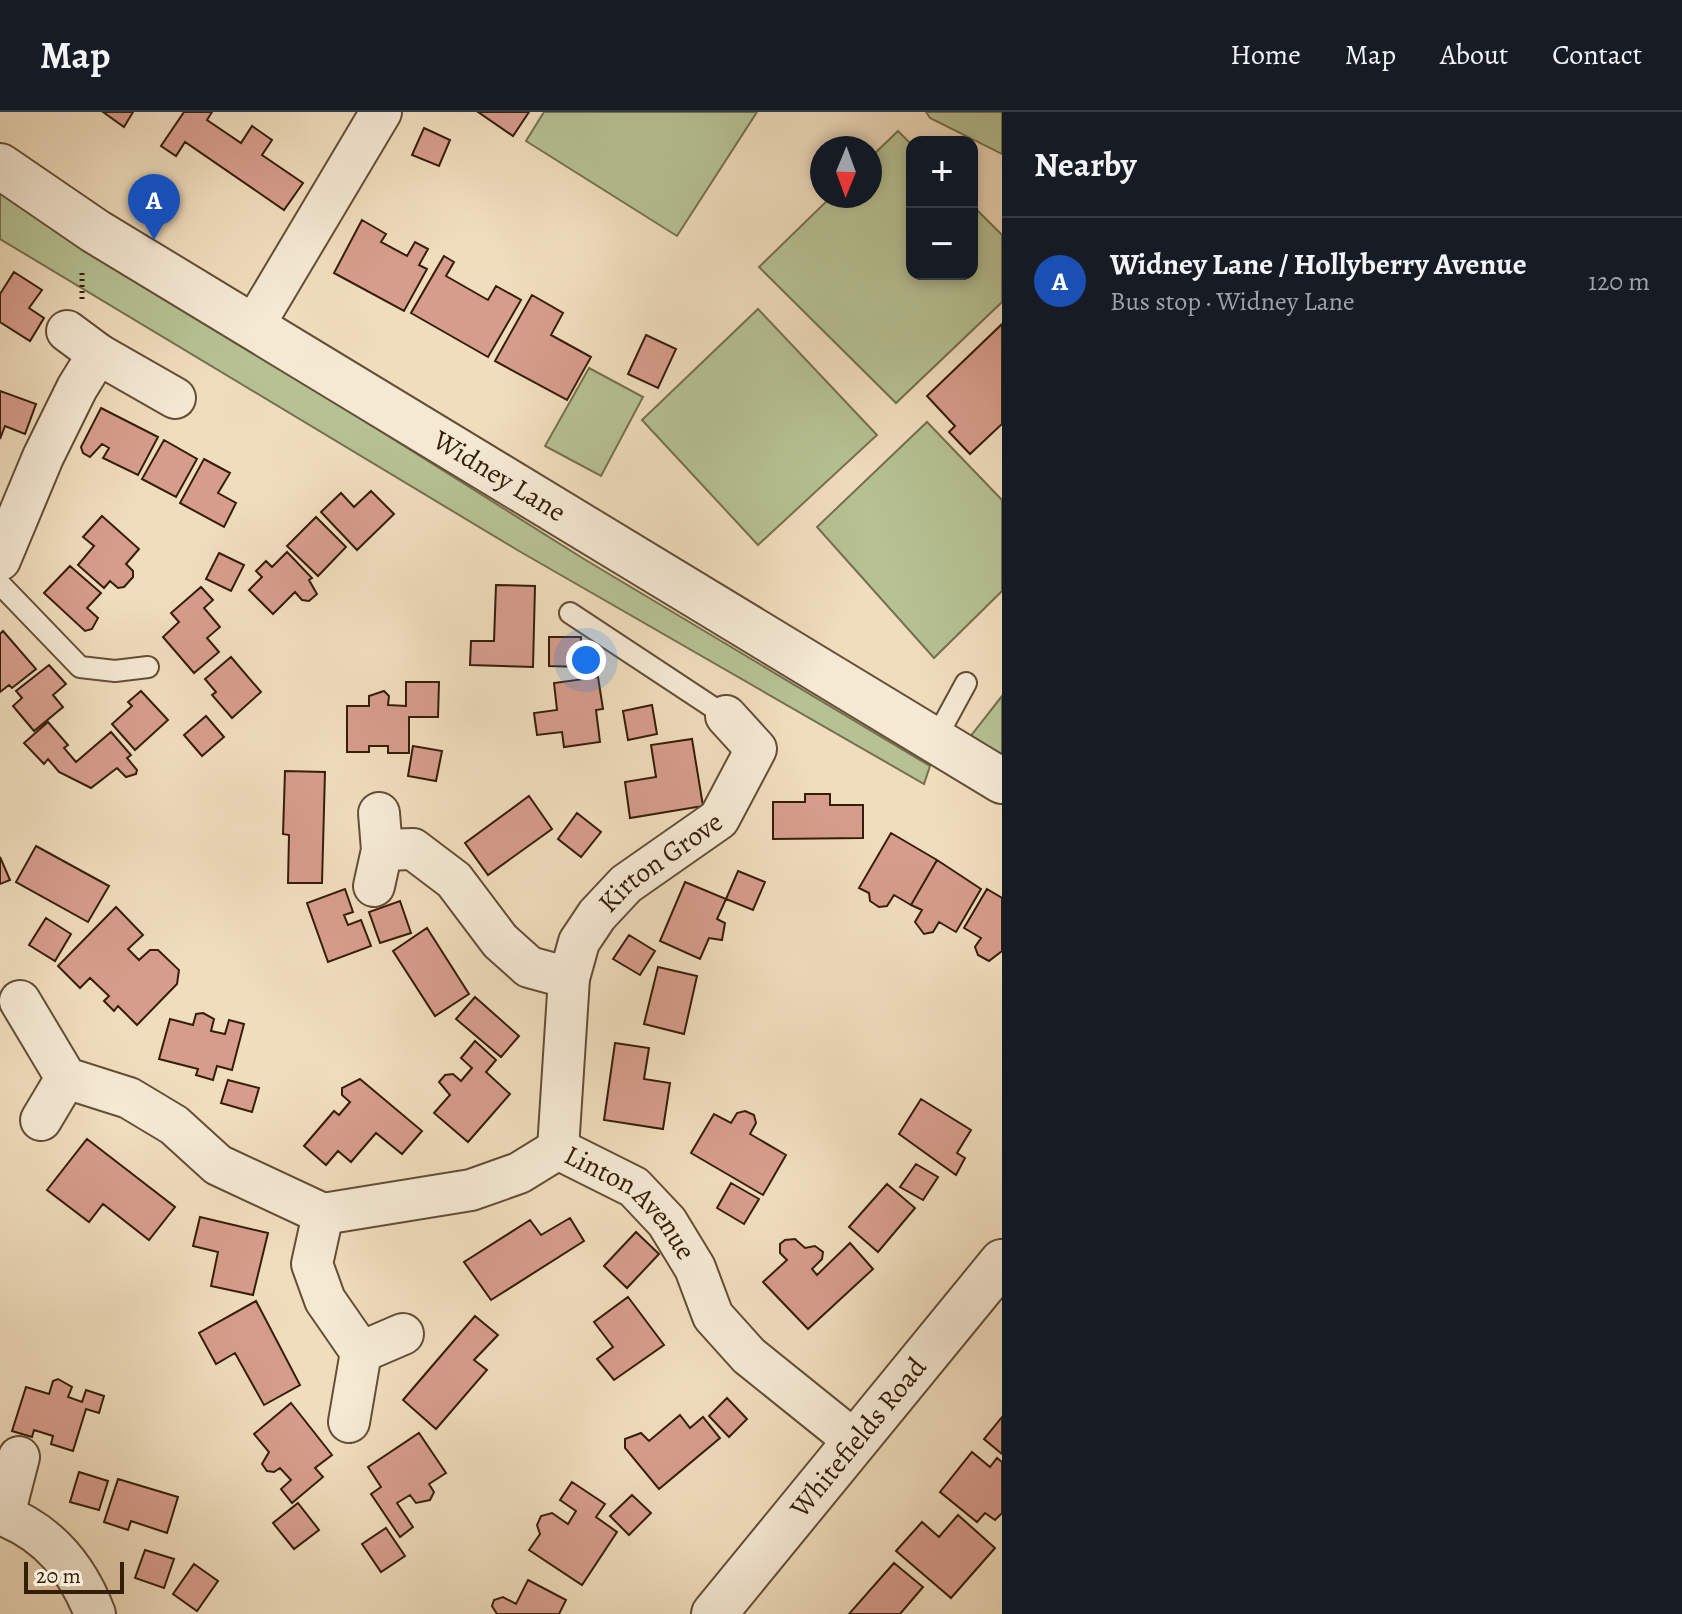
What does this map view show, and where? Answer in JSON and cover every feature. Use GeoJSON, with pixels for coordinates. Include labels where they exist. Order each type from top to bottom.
{"type":"FeatureCollection","features":[{"type":"Feature","properties":{"kind":"street"},"geometry":{"type":"LineString","coordinates":[[253,327],[381,112]]}},
{"type":"Feature","properties":{"kind":"street","name":"Widney Lane"},"geometry":{"type":"LineString","coordinates":[[0,166],[95,231],[1002,781]]}},
{"type":"Feature","properties":{"kind":"street"},"geometry":{"type":"LineString","coordinates":[[67,331],[98,354],[175,398]]}},
{"type":"Feature","properties":{"kind":"street"},"geometry":{"type":"LineString","coordinates":[[0,560],[43,457],[77,388],[98,354]]}},
{"type":"Feature","properties":{"kind":"street","name":"Kirton Grove"},"geometry":{"type":"LineString","coordinates":[[558,1149],[569,978],[579,942],[597,915],[626,884],[719,819],[770,744],[726,716]]}},
{"type":"Feature","properties":{"kind":"street"},"geometry":{"type":"LineString","coordinates":[[379,850],[413,849],[454,880],[500,941],[529,967],[569,978]]}},
{"type":"Feature","properties":{"kind":"street"},"geometry":{"type":"LineString","coordinates":[[20,1001],[66,1078],[129,1098],[174,1125],[218,1165],[323,1214],[312,1264],[325,1300],[361,1352],[349,1422]]}},
{"type":"Feature","properties":{"kind":"street"},"geometry":{"type":"LineString","coordinates":[[41,1120],[66,1078]]}},
{"type":"Feature","properties":{"kind":"street","name":"Linton Avenue"},"geometry":{"type":"LineString","coordinates":[[323,1214],[471,1190],[519,1173],[558,1149],[634,1187],[667,1222],[695,1268],[713,1316],[749,1356],[856,1442]]}},
{"type":"Feature","properties":{"kind":"street","name":"Whitefields Road"},"geometry":{"type":"LineString","coordinates":[[714,1614],[1002,1262]]}},
{"type":"Feature","properties":{"kind":"street"},"geometry":{"type":"LineString","coordinates":[[361,1352],[403,1334]]}},
{"type":"Feature","properties":{"kind":"street"},"geometry":{"type":"LineString","coordinates":[[19,1457],[2,1515],[36,1530],[82,1582],[95,1614]]}},
{"type":"Feature","properties":{"kind":"lane"},"geometry":{"type":"LineString","coordinates":[[0,584],[80,667],[115,671],[148,667]]}},
{"type":"Feature","properties":{"kind":"lane"},"geometry":{"type":"LineString","coordinates":[[570,613],[726,716]]}},
{"type":"Feature","properties":{"kind":"lane"},"geometry":{"type":"LineString","coordinates":[[935,740],[966,683]]}},
{"type":"Feature","properties":{"kind":"path"},"geometry":{"type":"LineString","coordinates":[[67,331],[82,312],[82,256],[95,231]]}},
{"type":"Feature","properties":{"kind":"green space"},"geometry":{"type":"Polygon","coordinates":[[[544,112],[757,112],[677,236],[526,141],[544,112]]]}},
{"type":"Feature","properties":{"kind":"green space"},"geometry":{"type":"Polygon","coordinates":[[[926,112],[1002,112],[1002,154],[978,142],[978,136],[966,136],[930,118],[926,112]]]}},
{"type":"Feature","properties":{"kind":"green space"},"geometry":{"type":"Polygon","coordinates":[[[898,131],[906,139],[906,280],[978,280],[978,211],[1002,235],[1002,302],[896,403],[759,267],[820,208],[882,208],[882,146],[898,131]]]}},
{"type":"Feature","properties":{"kind":"green space"},"geometry":{"type":"Polygon","coordinates":[[[0,192],[584,559],[930,766],[924,784],[519,551],[0,239],[0,192]]]}},
{"type":"Feature","properties":{"kind":"green space"},"geometry":{"type":"Polygon","coordinates":[[[758,309],[877,435],[758,545],[642,420],[758,309]]]}},
{"type":"Feature","properties":{"kind":"green space"},"geometry":{"type":"Polygon","coordinates":[[[589,368],[643,397],[601,476],[545,446],[589,368]]]}},
{"type":"Feature","properties":{"kind":"green space"},"geometry":{"type":"Polygon","coordinates":[[[927,422],[1002,500],[1002,591],[934,658],[817,527],[927,422]]]}},
{"type":"Feature","properties":{"kind":"green space"},"geometry":{"type":"Polygon","coordinates":[[[1002,696],[1002,755],[970,737],[1002,696]]]}},
{"type":"Feature","properties":{"kind":"building"},"geometry":{"type":"Polygon","coordinates":[[[103,112],[133,112],[124,127],[103,112]]]}},
{"type":"Feature","properties":{"kind":"building"},"geometry":{"type":"Polygon","coordinates":[[[184,112],[212,112],[207,120],[241,143],[252,126],[272,140],[262,155],[303,183],[284,210],[185,142],[176,156],[161,146],[184,112]]]}},
{"type":"Feature","properties":{"kind":"building"},"geometry":{"type":"Polygon","coordinates":[[[478,112],[529,112],[513,136],[478,112]]]}},
{"type":"Feature","properties":{"kind":"building"},"geometry":{"type":"Polygon","coordinates":[[[424,128],[450,140],[439,166],[412,155],[424,128]]]}},
{"type":"Feature","properties":{"kind":"building"},"geometry":{"type":"Polygon","coordinates":[[[362,220],[386,234],[381,242],[407,256],[415,242],[428,249],[419,265],[427,269],[404,311],[334,273],[362,220]]]}},
{"type":"Feature","properties":{"kind":"building"},"geometry":{"type":"Polygon","coordinates":[[[444,256],[454,262],[446,276],[488,300],[496,286],[521,300],[488,357],[411,313],[444,256]]]}},
{"type":"Feature","properties":{"kind":"building"},"geometry":{"type":"Polygon","coordinates":[[[14,272],[42,290],[29,308],[44,318],[30,341],[0,322],[0,294],[14,272]]]}},
{"type":"Feature","properties":{"kind":"building"},"geometry":{"type":"Polygon","coordinates":[[[532,295],[563,313],[551,335],[591,357],[567,400],[495,361],[532,295]]]}},
{"type":"Feature","properties":{"kind":"building"},"geometry":{"type":"Polygon","coordinates":[[[1002,324],[1002,424],[970,454],[949,432],[955,426],[927,396],[1002,324]]]}},
{"type":"Feature","properties":{"kind":"building"},"geometry":{"type":"Polygon","coordinates":[[[646,335],[676,349],[658,388],[628,374],[646,335]]]}},
{"type":"Feature","properties":{"kind":"building"},"geometry":{"type":"Polygon","coordinates":[[[0,391],[36,404],[25,434],[5,426],[0,439],[0,391]]]}},
{"type":"Feature","properties":{"kind":"building"},"geometry":{"type":"Polygon","coordinates":[[[101,408],[158,437],[138,475],[103,458],[109,448],[102,444],[90,457],[83,453],[81,447],[101,408]]]}},
{"type":"Feature","properties":{"kind":"building"},"geometry":{"type":"Polygon","coordinates":[[[164,440],[197,459],[176,497],[142,479],[164,440]]]}},
{"type":"Feature","properties":{"kind":"building"},"geometry":{"type":"Polygon","coordinates":[[[204,459],[230,473],[218,493],[236,503],[224,527],[180,503],[204,459]]]}},
{"type":"Feature","properties":{"kind":"building"},"geometry":{"type":"Polygon","coordinates":[[[371,491],[394,514],[357,550],[321,512],[341,493],[354,507],[371,491]]]}},
{"type":"Feature","properties":{"kind":"building"},"geometry":{"type":"Polygon","coordinates":[[[102,516],[139,549],[126,564],[133,571],[133,577],[124,587],[118,588],[110,581],[104,588],[78,565],[94,546],[83,537],[102,516]]]}},
{"type":"Feature","properties":{"kind":"building"},"geometry":{"type":"Polygon","coordinates":[[[316,517],[346,547],[318,576],[287,546],[316,517]]]}},
{"type":"Feature","properties":{"kind":"building"},"geometry":{"type":"Polygon","coordinates":[[[287,552],[312,578],[309,580],[317,594],[309,601],[302,600],[295,592],[273,614],[249,590],[262,577],[256,571],[266,561],[272,567],[287,552]]]}},
{"type":"Feature","properties":{"kind":"building"},"geometry":{"type":"Polygon","coordinates":[[[219,553],[244,565],[231,591],[206,579],[219,553]]]}},
{"type":"Feature","properties":{"kind":"building"},"geometry":{"type":"Polygon","coordinates":[[[70,566],[101,593],[87,608],[98,618],[92,629],[85,631],[44,593],[70,566]]]}},
{"type":"Feature","properties":{"kind":"building"},"geometry":{"type":"Polygon","coordinates":[[[496,585],[535,586],[533,667],[470,665],[471,641],[494,641],[496,585]]]}},
{"type":"Feature","properties":{"kind":"building"},"geometry":{"type":"Polygon","coordinates":[[[201,587],[213,600],[204,608],[220,627],[207,638],[219,652],[194,673],[163,637],[179,622],[171,613],[201,587]]]}},
{"type":"Feature","properties":{"kind":"building"},"geometry":{"type":"Polygon","coordinates":[[[3,631],[36,669],[12,688],[9,685],[0,692],[0,634],[3,631]]]}},
{"type":"Feature","properties":{"kind":"building"},"geometry":{"type":"Polygon","coordinates":[[[549,637],[581,637],[580,667],[549,666],[549,637]]]}},
{"type":"Feature","properties":{"kind":"building"},"geometry":{"type":"Polygon","coordinates":[[[231,657],[261,692],[232,718],[212,695],[216,692],[205,679],[231,657]]]}},
{"type":"Feature","properties":{"kind":"building"},"geometry":{"type":"Polygon","coordinates":[[[49,665],[66,684],[53,695],[63,707],[34,731],[13,706],[22,698],[16,691],[49,665]]]}},
{"type":"Feature","properties":{"kind":"building"},"geometry":{"type":"Polygon","coordinates":[[[598,677],[603,709],[596,710],[600,742],[564,747],[562,732],[537,735],[534,713],[557,710],[554,683],[598,677]]]}},
{"type":"Feature","properties":{"kind":"building"},"geometry":{"type":"Polygon","coordinates":[[[406,682],[439,682],[438,717],[409,717],[409,753],[388,753],[388,746],[369,746],[369,752],[347,752],[347,706],[369,706],[369,696],[384,691],[389,696],[388,705],[406,706],[406,682]]]}},
{"type":"Feature","properties":{"kind":"building"},"geometry":{"type":"Polygon","coordinates":[[[141,691],[168,720],[135,750],[112,724],[132,706],[128,702],[141,691]]]}},
{"type":"Feature","properties":{"kind":"building"},"geometry":{"type":"Polygon","coordinates":[[[652,705],[657,734],[628,740],[623,711],[652,705]]]}},
{"type":"Feature","properties":{"kind":"building"},"geometry":{"type":"Polygon","coordinates":[[[206,716],[224,737],[202,756],[184,735],[206,716]]]}},
{"type":"Feature","properties":{"kind":"building"},"geometry":{"type":"Polygon","coordinates":[[[48,722],[68,745],[64,748],[76,762],[111,732],[131,755],[127,758],[137,770],[136,774],[126,777],[117,768],[91,788],[59,772],[48,759],[44,764],[24,743],[48,722]]]}},
{"type":"Feature","properties":{"kind":"building"},"geometry":{"type":"Polygon","coordinates":[[[692,739],[703,806],[630,818],[625,782],[656,777],[651,745],[692,739]]]}},
{"type":"Feature","properties":{"kind":"building"},"geometry":{"type":"Polygon","coordinates":[[[413,746],[442,751],[436,781],[408,776],[413,746]]]}},
{"type":"Feature","properties":{"kind":"building"},"geometry":{"type":"Polygon","coordinates":[[[285,771],[325,772],[322,883],[288,883],[289,835],[283,834],[285,771]]]}},
{"type":"Feature","properties":{"kind":"building"},"geometry":{"type":"Polygon","coordinates":[[[805,794],[830,794],[830,805],[863,805],[863,838],[773,839],[773,802],[805,802],[805,794]]]}},
{"type":"Feature","properties":{"kind":"building"},"geometry":{"type":"Polygon","coordinates":[[[529,796],[552,829],[488,875],[465,843],[529,796]]]}},
{"type":"Feature","properties":{"kind":"building"},"geometry":{"type":"Polygon","coordinates":[[[577,813],[601,832],[581,857],[558,839],[577,813]]]}},
{"type":"Feature","properties":{"kind":"building"},"geometry":{"type":"Polygon","coordinates":[[[891,833],[937,860],[911,905],[894,895],[887,906],[879,907],[870,901],[869,893],[859,888],[891,833]]]}},
{"type":"Feature","properties":{"kind":"building"},"geometry":{"type":"Polygon","coordinates":[[[36,846],[109,886],[88,922],[16,882],[36,846]]]}},
{"type":"Feature","properties":{"kind":"building"},"geometry":{"type":"Polygon","coordinates":[[[0,857],[10,880],[0,884],[0,857]]]}},
{"type":"Feature","properties":{"kind":"building"},"geometry":{"type":"Polygon","coordinates":[[[937,860],[981,889],[956,932],[939,922],[933,932],[924,934],[915,922],[922,910],[911,905],[937,860]]]}},
{"type":"Feature","properties":{"kind":"building"},"geometry":{"type":"Polygon","coordinates":[[[738,871],[765,882],[753,910],[726,899],[738,871]]]}},
{"type":"Feature","properties":{"kind":"building"},"geometry":{"type":"Polygon","coordinates":[[[685,882],[726,899],[717,919],[725,923],[722,940],[709,938],[700,959],[660,941],[685,882]]]}},
{"type":"Feature","properties":{"kind":"building"},"geometry":{"type":"Polygon","coordinates":[[[345,889],[353,912],[344,915],[348,925],[361,920],[371,946],[328,962],[307,903],[345,889]]]}},
{"type":"Feature","properties":{"kind":"building"},"geometry":{"type":"Polygon","coordinates":[[[987,889],[1002,898],[1002,951],[989,961],[978,955],[975,947],[981,938],[964,928],[987,889]]]}},
{"type":"Feature","properties":{"kind":"building"},"geometry":{"type":"Polygon","coordinates":[[[400,901],[411,933],[380,943],[369,912],[400,901]]]}},
{"type":"Feature","properties":{"kind":"building"},"geometry":{"type":"Polygon","coordinates":[[[116,907],[143,935],[128,949],[139,960],[150,950],[158,950],[179,970],[177,984],[137,1025],[118,1006],[114,1011],[104,1001],[109,996],[90,978],[80,988],[58,966],[116,907]]]}},
{"type":"Feature","properties":{"kind":"building"},"geometry":{"type":"Polygon","coordinates":[[[46,918],[71,934],[55,961],[29,945],[46,918]]]}},
{"type":"Feature","properties":{"kind":"building"},"geometry":{"type":"Polygon","coordinates":[[[427,928],[469,994],[435,1016],[393,951],[427,928]]]}},
{"type":"Feature","properties":{"kind":"building"},"geometry":{"type":"Polygon","coordinates":[[[629,935],[655,951],[640,975],[613,959],[629,935]]]}},
{"type":"Feature","properties":{"kind":"building"},"geometry":{"type":"Polygon","coordinates":[[[658,967],[697,976],[684,1034],[644,1024],[658,967]]]}},
{"type":"Feature","properties":{"kind":"building"},"geometry":{"type":"Polygon","coordinates":[[[475,997],[519,1036],[501,1057],[456,1019],[475,997]]]}},
{"type":"Feature","properties":{"kind":"building"},"geometry":{"type":"Polygon","coordinates":[[[203,1013],[214,1019],[211,1031],[225,1034],[229,1020],[244,1024],[232,1070],[217,1066],[213,1080],[196,1075],[198,1069],[159,1059],[170,1019],[193,1025],[196,1014],[203,1013]]]}},
{"type":"Feature","properties":{"kind":"building"},"geometry":{"type":"Polygon","coordinates":[[[475,1041],[496,1060],[486,1072],[510,1094],[468,1142],[434,1113],[450,1095],[439,1082],[445,1075],[453,1074],[461,1081],[472,1068],[461,1058],[475,1041]]]}},
{"type":"Feature","properties":{"kind":"building"},"geometry":{"type":"Polygon","coordinates":[[[615,1043],[649,1048],[644,1079],[670,1083],[663,1129],[604,1120],[615,1043]]]}},
{"type":"Feature","properties":{"kind":"building"},"geometry":{"type":"Polygon","coordinates":[[[360,1079],[422,1131],[402,1154],[376,1133],[351,1162],[338,1151],[326,1165],[304,1146],[334,1111],[339,1115],[350,1102],[342,1095],[342,1088],[360,1079]]]}},
{"type":"Feature","properties":{"kind":"building"},"geometry":{"type":"Polygon","coordinates":[[[228,1080],[259,1088],[252,1112],[221,1103],[228,1080]]]}},
{"type":"Feature","properties":{"kind":"building"},"geometry":{"type":"Polygon","coordinates":[[[921,1099],[971,1130],[957,1153],[965,1158],[956,1175],[899,1134],[921,1099]]]}},
{"type":"Feature","properties":{"kind":"building"},"geometry":{"type":"Polygon","coordinates":[[[745,1111],[754,1115],[756,1123],[750,1134],[786,1155],[763,1195],[691,1153],[714,1114],[731,1123],[737,1113],[745,1111]]]}},
{"type":"Feature","properties":{"kind":"building"},"geometry":{"type":"Polygon","coordinates":[[[87,1139],[175,1207],[149,1240],[103,1204],[89,1222],[47,1190],[87,1139]]]}},
{"type":"Feature","properties":{"kind":"building"},"geometry":{"type":"Polygon","coordinates":[[[916,1164],[938,1177],[923,1200],[900,1187],[916,1164]]]}},
{"type":"Feature","properties":{"kind":"building"},"geometry":{"type":"Polygon","coordinates":[[[731,1183],[759,1199],[744,1224],[717,1208],[731,1183]]]}},
{"type":"Feature","properties":{"kind":"building"},"geometry":{"type":"Polygon","coordinates":[[[887,1184],[915,1208],[878,1252],[849,1227],[887,1184]]]}},
{"type":"Feature","properties":{"kind":"building"},"geometry":{"type":"Polygon","coordinates":[[[200,1217],[268,1233],[253,1295],[211,1286],[218,1252],[193,1246],[200,1217]]]}},
{"type":"Feature","properties":{"kind":"building"},"geometry":{"type":"Polygon","coordinates":[[[570,1218],[584,1241],[491,1300],[464,1262],[530,1220],[541,1235],[570,1218]]]}},
{"type":"Feature","properties":{"kind":"building"},"geometry":{"type":"Polygon","coordinates":[[[636,1232],[659,1254],[627,1288],[604,1266],[636,1232]]]}},
{"type":"Feature","properties":{"kind":"building"},"geometry":{"type":"Polygon","coordinates":[[[795,1239],[805,1248],[815,1246],[823,1252],[822,1259],[812,1269],[817,1275],[850,1243],[873,1269],[808,1329],[763,1282],[787,1260],[780,1253],[780,1244],[795,1239]]]}},
{"type":"Feature","properties":{"kind":"building"},"geometry":{"type":"Polygon","coordinates":[[[628,1297],[664,1345],[614,1380],[597,1359],[613,1347],[594,1322],[628,1297]]]}},
{"type":"Feature","properties":{"kind":"building"},"geometry":{"type":"Polygon","coordinates":[[[256,1301],[300,1385],[264,1405],[235,1353],[216,1364],[199,1333],[256,1301]]]}},
{"type":"Feature","properties":{"kind":"building"},"geometry":{"type":"Polygon","coordinates":[[[475,1316],[498,1335],[474,1360],[487,1370],[436,1429],[403,1400],[475,1316]]]}},
{"type":"Feature","properties":{"kind":"building"},"geometry":{"type":"Polygon","coordinates":[[[58,1379],[72,1387],[68,1397],[82,1402],[86,1390],[104,1396],[99,1413],[86,1409],[73,1451],[51,1444],[53,1436],[34,1430],[32,1437],[12,1431],[26,1387],[49,1394],[53,1381],[58,1379]]]}},
{"type":"Feature","properties":{"kind":"building"},"geometry":{"type":"Polygon","coordinates":[[[727,1398],[747,1419],[729,1437],[709,1416],[727,1398]]]}},
{"type":"Feature","properties":{"kind":"building"},"geometry":{"type":"Polygon","coordinates":[[[291,1403],[332,1455],[315,1468],[323,1477],[292,1503],[281,1489],[291,1480],[280,1468],[274,1472],[267,1471],[262,1464],[269,1452],[254,1434],[291,1403]]]}},
{"type":"Feature","properties":{"kind":"building"},"geometry":{"type":"Polygon","coordinates":[[[680,1415],[690,1428],[703,1417],[720,1438],[659,1489],[625,1448],[625,1439],[641,1433],[649,1441],[680,1415]]]}},
{"type":"Feature","properties":{"kind":"building"},"geometry":{"type":"Polygon","coordinates":[[[1002,1417],[1002,1454],[984,1439],[1002,1417]]]}},
{"type":"Feature","properties":{"kind":"building"},"geometry":{"type":"Polygon","coordinates":[[[419,1433],[446,1473],[429,1484],[434,1492],[430,1500],[416,1503],[410,1495],[397,1503],[413,1527],[400,1537],[371,1494],[381,1487],[368,1467],[419,1433]]]}},
{"type":"Feature","properties":{"kind":"building"},"geometry":{"type":"Polygon","coordinates":[[[972,1452],[990,1467],[997,1458],[1002,1462],[1002,1513],[995,1520],[985,1513],[977,1522],[940,1492],[972,1452]]]}},
{"type":"Feature","properties":{"kind":"building"},"geometry":{"type":"Polygon","coordinates":[[[79,1472],[108,1481],[99,1510],[70,1502],[79,1472]]]}},
{"type":"Feature","properties":{"kind":"building"},"geometry":{"type":"Polygon","coordinates":[[[118,1479],[178,1497],[167,1533],[131,1521],[128,1530],[104,1522],[118,1479]]]}},
{"type":"Feature","properties":{"kind":"building"},"geometry":{"type":"Polygon","coordinates":[[[572,1482],[605,1504],[596,1517],[617,1532],[582,1585],[529,1550],[540,1534],[537,1525],[541,1516],[552,1513],[568,1524],[576,1511],[560,1500],[572,1482]]]}},
{"type":"Feature","properties":{"kind":"building"},"geometry":{"type":"Polygon","coordinates":[[[632,1495],[651,1513],[629,1535],[610,1516],[632,1495]]]}},
{"type":"Feature","properties":{"kind":"building"},"geometry":{"type":"Polygon","coordinates":[[[298,1503],[319,1530],[294,1549],[273,1523],[298,1503]]]}},
{"type":"Feature","properties":{"kind":"building"},"geometry":{"type":"Polygon","coordinates":[[[958,1515],[995,1548],[951,1598],[896,1551],[922,1522],[939,1537],[958,1515]]]}},
{"type":"Feature","properties":{"kind":"building"},"geometry":{"type":"Polygon","coordinates":[[[386,1528],[405,1556],[381,1572],[362,1544],[386,1528]]]}},
{"type":"Feature","properties":{"kind":"building"},"geometry":{"type":"Polygon","coordinates":[[[145,1550],[174,1559],[164,1588],[135,1578],[145,1550]]]}},
{"type":"Feature","properties":{"kind":"building"},"geometry":{"type":"Polygon","coordinates":[[[894,1563],[923,1587],[900,1614],[849,1614],[894,1563]]]}},
{"type":"Feature","properties":{"kind":"building"},"geometry":{"type":"Polygon","coordinates":[[[194,1564],[218,1581],[197,1611],[173,1594],[194,1564]]]}},
{"type":"Feature","properties":{"kind":"building"},"geometry":{"type":"Polygon","coordinates":[[[528,1580],[566,1600],[559,1614],[497,1614],[492,1606],[494,1600],[503,1597],[516,1604],[528,1580]]]}},
{"type":"Feature","properties":{"kind":"place","name":"Widney Lane / Hollyberry Avenue"},"geometry":{"type":"Point","coordinates":[154,240]}}]}
